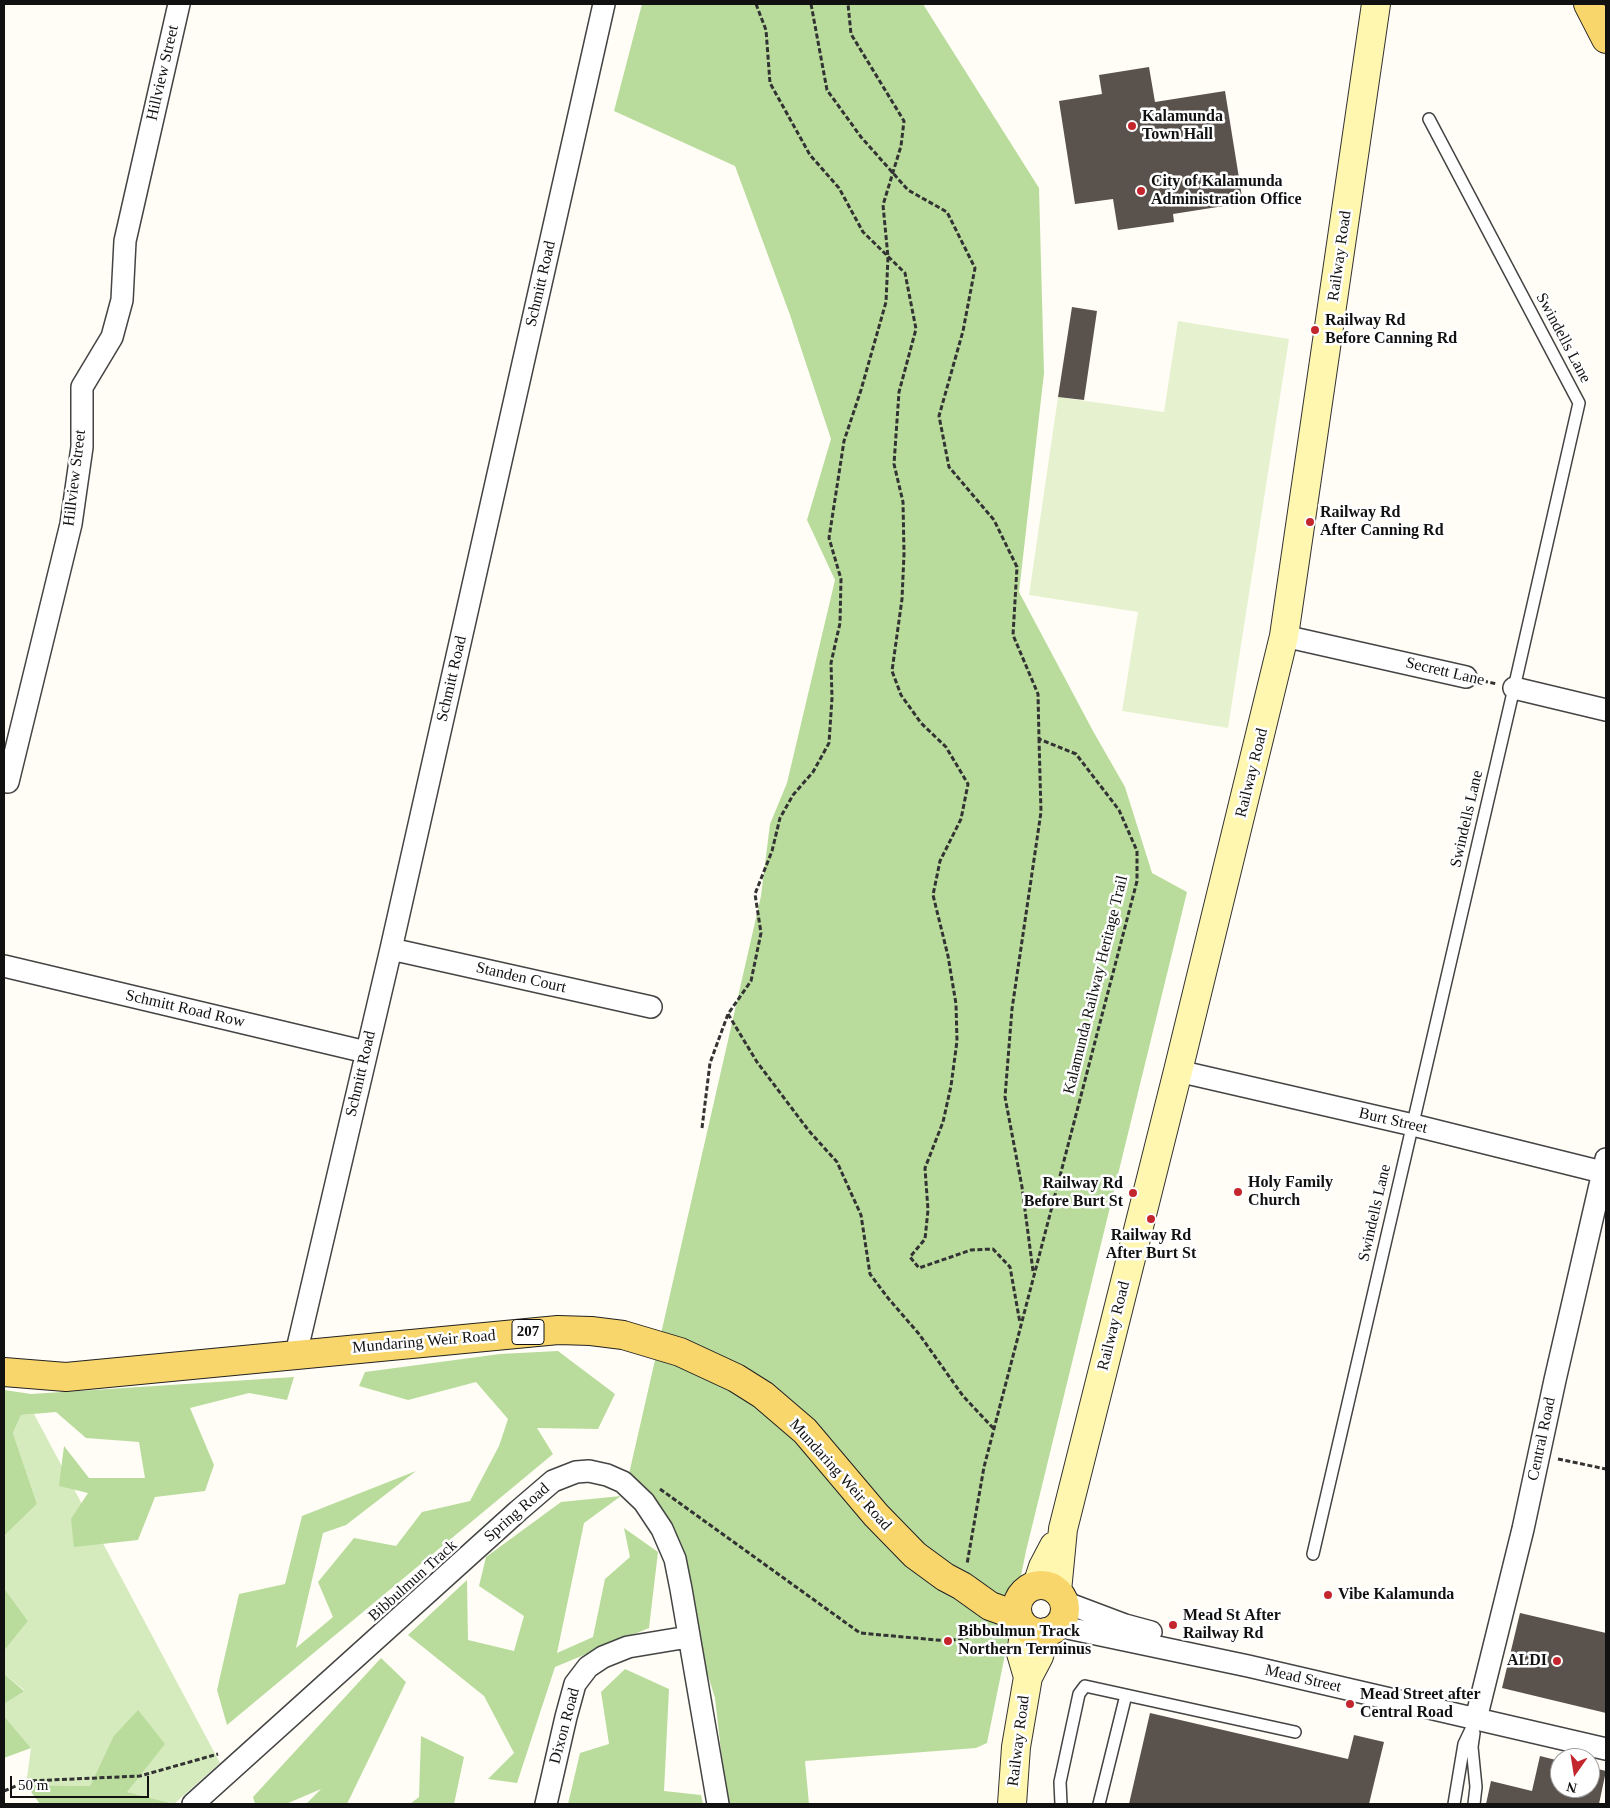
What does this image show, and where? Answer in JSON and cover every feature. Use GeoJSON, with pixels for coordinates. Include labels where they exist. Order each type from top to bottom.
{"type":"FeatureCollection","features":[{"type":"Feature","properties":{"kind":"main road"},"geometry":{"type":"LineString","coordinates":[[1588,4],[1606,39]]}},
{"type":"Feature","properties":{"kind":"main road","name":"Mundaring Weir Road"},"geometry":{"type":"LineString","coordinates":[[4,1372],[66,1377],[558,1330],[591,1331],[623,1336],[680,1352],[712,1365],[736,1378],[782,1410],[805,1431],[895,1536],[929,1566],[990,1606],[1037,1611]]}},
{"type":"Feature","properties":{"kind":"street","name":"Hillview Street"},"geometry":{"type":"LineString","coordinates":[[8,782],[71,524],[82,447],[82,387],[112,337],[122,300],[124,241],[179,4]]}},
{"type":"Feature","properties":{"kind":"street","name":"Schmitt Road"},"geometry":{"type":"LineString","coordinates":[[296,1354],[391,949],[604,4]]}},
{"type":"Feature","properties":{"kind":"street","name":"Railway Road"},"geometry":{"type":"LineString","coordinates":[[1012,1804],[1016,1746],[1028,1677],[1039,1656],[1037,1611],[1043,1567],[1063,1529],[1178,1071],[1284,636],[1376,4]]}},
{"type":"Feature","properties":{"kind":"street","name":"Secrett Lane"},"geometry":{"type":"LineString","coordinates":[[1284,636],[1466,677]]}},
{"type":"Feature","properties":{"kind":"street"},"geometry":{"type":"LineString","coordinates":[[1514,688],[1606,710]]}},
{"type":"Feature","properties":{"kind":"street","name":"Standen Court"},"geometry":{"type":"LineString","coordinates":[[391,949],[651,1007]]}},
{"type":"Feature","properties":{"kind":"street","name":"Schmitt Road Row"},"geometry":{"type":"LineString","coordinates":[[4,966],[366,1052]]}},
{"type":"Feature","properties":{"kind":"street","name":"Burt Street"},"geometry":{"type":"LineString","coordinates":[[1178,1071],[1605,1168]]}},
{"type":"Feature","properties":{"kind":"street","name":"Central Road"},"geometry":{"type":"LineString","coordinates":[[1478,1713],[1523,1529],[1555,1380],[1605,1168]]}},
{"type":"Feature","properties":{"kind":"street","name":"Spring Road"},"geometry":{"type":"LineString","coordinates":[[193,1804],[553,1481],[576,1472],[589,1471],[607,1475],[623,1482],[644,1502],[662,1530],[674,1559],[718,1804]]}},
{"type":"Feature","properties":{"kind":"street","name":"Mead Street"},"geometry":{"type":"LineString","coordinates":[[1037,1611],[1125,1625],[1478,1713],[1606,1749]]}},
{"type":"Feature","properties":{"kind":"street","name":"Dixon Road"},"geometry":{"type":"LineString","coordinates":[[546,1804],[575,1684],[588,1667],[602,1657],[628,1647],[688,1637]]}},
{"type":"Feature","properties":{"kind":"street","name":"Mead Street"},"geometry":{"type":"LineString","coordinates":[[1478,1713],[1606,1737]]}},
{"type":"Feature","properties":{"kind":"lane","name":"Swindells Lane"},"geometry":{"type":"LineString","coordinates":[[1314,1554],[1579,403],[1429,119]]}},
{"type":"Feature","properties":{"kind":"lane"},"geometry":{"type":"LineString","coordinates":[[1062,1804],[1059,1790],[1060,1782],[1081,1690],[1085,1686],[1295,1732]]}},
{"type":"Feature","properties":{"kind":"lane"},"geometry":{"type":"LineString","coordinates":[[1099,1804],[1126,1695]]}},
{"type":"Feature","properties":{"kind":"lane","name":"Central Road"},"geometry":{"type":"LineString","coordinates":[[1454,1804],[1464,1744],[1478,1713]]}},
{"type":"Feature","properties":{"kind":"lane","name":"Central Road"},"geometry":{"type":"LineString","coordinates":[[1474,1804],[1476,1787],[1472,1747],[1478,1713]]}},
{"type":"Feature","properties":{"kind":"path","name":"Kalamunda Railway Heritage Trail"},"geometry":{"type":"LineString","coordinates":[[756,4],[766,30],[770,83],[810,155],[838,188],[863,232],[905,273],[916,329],[899,392],[894,464],[903,502],[904,554],[902,599],[892,670],[901,695],[921,723],[946,747],[968,784],[961,819],[940,861],[933,895],[948,956],[956,1004],[957,1041],[951,1086],[943,1122],[925,1168],[928,1210],[925,1240],[910,1256],[920,1268],[971,1250],[993,1249],[1010,1266],[1020,1326]]}},
{"type":"Feature","properties":{"kind":"path","name":"Kalamunda Railway Heritage Trail"},"geometry":{"type":"LineString","coordinates":[[811,4],[827,90],[861,137],[908,190],[948,212],[975,268],[963,331],[940,416],[949,467],[994,520],[1017,567],[1013,635],[1038,694],[1041,812],[1012,1009],[1006,1097],[1022,1187],[1034,1275]]}},
{"type":"Feature","properties":{"kind":"path"},"geometry":{"type":"LineString","coordinates":[[702,1128],[710,1063],[728,1014],[751,981],[761,934],[755,894],[772,850],[780,818],[793,795],[814,772],[829,743],[832,662],[840,623],[842,578],[829,538],[844,441],[886,302],[888,256],[883,205],[901,146],[904,121],[851,34],[848,4]]}},
{"type":"Feature","properties":{"kind":"path","name":"Secrett Lane"},"geometry":{"type":"LineString","coordinates":[[1466,677],[1514,688]]}},
{"type":"Feature","properties":{"kind":"path","name":"Kalamunda Railway Heritage Trail"},"geometry":{"type":"LineString","coordinates":[[962,1586],[984,1467],[1137,881],[1137,851],[1118,810],[1076,754],[1039,739]]}},
{"type":"Feature","properties":{"kind":"path"},"geometry":{"type":"LineString","coordinates":[[728,1014],[757,1062],[809,1131],[836,1162],[861,1214],[870,1274],[918,1334],[963,1396],[994,1429]]}},
{"type":"Feature","properties":{"kind":"path"},"geometry":{"type":"LineString","coordinates":[[1555,1458],[1606,1469]]}},
{"type":"Feature","properties":{"kind":"path"},"geometry":{"type":"LineString","coordinates":[[654,1485],[860,1633],[948,1641],[978,1635],[1037,1611]]}},
{"type":"Feature","properties":{"kind":"path"},"geometry":{"type":"LineString","coordinates":[[4,1791],[28,1781],[140,1776],[222,1753]]}},
{"type":"Feature","properties":{"kind":"green space"},"geometry":{"type":"Polygon","coordinates":[[[642,4],[923,4],[1039,188],[1044,373],[1019,592],[1125,787],[1152,873],[1187,892],[1026,1551],[987,1743],[976,1748],[805,1761],[809,1804],[727,1804],[715,1698],[695,1634],[675,1535],[626,1487],[761,896],[770,824],[787,783],[835,580],[807,520],[831,439],[790,315],[735,166],[614,111],[642,4]]]}},
{"type":"Feature","properties":{"kind":"green space"},"geometry":{"type":"Polygon","coordinates":[[[1178,321],[1289,339],[1228,728],[1122,711],[1138,612],[1029,595],[1058,397],[1164,412],[1178,321]]]}},
{"type":"Feature","properties":{"kind":"green space"},"geometry":{"type":"Polygon","coordinates":[[[558,1351],[615,1394],[598,1429],[537,1428],[553,1454],[227,1725],[217,1690],[239,1594],[285,1584],[302,1516],[416,1471],[346,1525],[323,1533],[296,1648],[333,1617],[318,1582],[354,1538],[396,1546],[422,1512],[470,1501],[499,1446],[508,1419],[476,1382],[408,1400],[359,1386],[365,1372],[500,1354],[558,1351]]]}},
{"type":"Feature","properties":{"kind":"green space"},"geometry":{"type":"Polygon","coordinates":[[[294,1377],[287,1400],[249,1393],[190,1408],[214,1465],[205,1491],[155,1497],[138,1540],[74,1547],[71,1519],[88,1493],[59,1486],[64,1446],[89,1478],[145,1478],[139,1442],[86,1438],[56,1412],[21,1415],[13,1433],[37,1504],[4,1536],[4,1390],[31,1394],[294,1377]]]}},
{"type":"Feature","properties":{"kind":"green space"},"geometry":{"type":"Polygon","coordinates":[[[34,1414],[220,1763],[174,1804],[126,1792],[113,1737],[90,1786],[26,1785],[31,1748],[4,1716],[4,1704],[24,1690],[4,1674],[4,1651],[28,1621],[4,1588],[4,1536],[37,1504],[13,1433],[21,1415],[34,1414]]]}},
{"type":"Feature","properties":{"kind":"green space"},"geometry":{"type":"Polygon","coordinates":[[[621,1496],[584,1523],[557,1653],[593,1637],[605,1579],[630,1557],[624,1528],[658,1552],[649,1628],[555,1667],[517,1783],[488,1779],[514,1753],[484,1696],[408,1635],[467,1580],[468,1640],[514,1651],[524,1616],[479,1586],[486,1557],[561,1502],[621,1496]]]}},
{"type":"Feature","properties":{"kind":"green space"},"geometry":{"type":"Polygon","coordinates":[[[4,1588],[28,1621],[4,1651],[4,1588]]]}},
{"type":"Feature","properties":{"kind":"green space"},"geometry":{"type":"Polygon","coordinates":[[[381,1658],[406,1682],[347,1804],[306,1804],[321,1789],[286,1804],[255,1804],[253,1797],[381,1658]]]}},
{"type":"Feature","properties":{"kind":"green space"},"geometry":{"type":"Polygon","coordinates":[[[625,1669],[669,1689],[664,1791],[701,1795],[703,1804],[568,1804],[580,1753],[609,1744],[601,1692],[625,1669]]]}},
{"type":"Feature","properties":{"kind":"green space"},"geometry":{"type":"Polygon","coordinates":[[[4,1674],[24,1691],[4,1704],[4,1674]]]}},
{"type":"Feature","properties":{"kind":"green space"},"geometry":{"type":"Polygon","coordinates":[[[138,1710],[165,1744],[127,1792],[174,1804],[40,1804],[26,1785],[90,1786],[113,1737],[138,1710]]]}},
{"type":"Feature","properties":{"kind":"green space"},"geometry":{"type":"Polygon","coordinates":[[[4,1716],[31,1748],[4,1758],[4,1716]]]}},
{"type":"Feature","properties":{"kind":"green space"},"geometry":{"type":"Polygon","coordinates":[[[421,1736],[464,1757],[454,1804],[410,1804],[419,1797],[421,1736]]]}},
{"type":"Feature","properties":{"kind":"building"},"geometry":{"type":"Polygon","coordinates":[[[1149,67],[1155,102],[1225,91],[1243,203],[1173,214],[1174,222],[1118,230],[1113,199],[1075,204],[1059,101],[1102,94],[1099,75],[1149,67]]]}},
{"type":"Feature","properties":{"kind":"building"},"geometry":{"type":"Polygon","coordinates":[[[1072,307],[1097,311],[1084,400],[1058,397],[1072,307]]]}},
{"type":"Feature","properties":{"kind":"building","name":"ALDI"},"geometry":{"type":"Polygon","coordinates":[[[1520,1613],[1606,1633],[1606,1713],[1502,1688],[1520,1613]]]}},
{"type":"Feature","properties":{"kind":"building"},"geometry":{"type":"Polygon","coordinates":[[[1150,1713],[1348,1759],[1354,1735],[1384,1742],[1369,1804],[1129,1804],[1150,1713]]]}},
{"type":"Feature","properties":{"kind":"building"},"geometry":{"type":"Polygon","coordinates":[[[1540,1756],[1550,1758],[1550,1798],[1600,1798],[1600,1770],[1606,1771],[1599,1804],[1486,1804],[1491,1781],[1532,1791],[1540,1756]]]}},
{"type":"Feature","properties":{"kind":"place","name":"Kalamunda Town Hall"},"geometry":{"type":"Point","coordinates":[1132,126]}},
{"type":"Feature","properties":{"kind":"place","name":"City of Kalamunda Administration Office"},"geometry":{"type":"Point","coordinates":[1141,191]}},
{"type":"Feature","properties":{"kind":"place","name":"Railway Rd Before Canning Rd"},"geometry":{"type":"Point","coordinates":[1315,330]}},
{"type":"Feature","properties":{"kind":"place","name":"Railway Rd After Canning Rd"},"geometry":{"type":"Point","coordinates":[1310,522]}},
{"type":"Feature","properties":{"kind":"place","name":"Holy Family Church"},"geometry":{"type":"Point","coordinates":[1238,1192]}},
{"type":"Feature","properties":{"kind":"place","name":"Railway Rd Before Burt St"},"geometry":{"type":"Point","coordinates":[1133,1193]}},
{"type":"Feature","properties":{"kind":"place","name":"Railway Rd After Burt St"},"geometry":{"type":"Point","coordinates":[1151,1219]}},
{"type":"Feature","properties":{"kind":"place","name":"Vibe Kalamunda"},"geometry":{"type":"Point","coordinates":[1328,1595]}},
{"type":"Feature","properties":{"kind":"place","name":"Mead St After Railway Rd"},"geometry":{"type":"Point","coordinates":[1173,1625]}},
{"type":"Feature","properties":{"kind":"place","name":"Bibbulmun Track Northern Terminus"},"geometry":{"type":"Point","coordinates":[948,1641]}},
{"type":"Feature","properties":{"kind":"place","name":"ALDI"},"geometry":{"type":"Point","coordinates":[1557,1661]}},
{"type":"Feature","properties":{"kind":"place","name":"Mead Street after Central Road"},"geometry":{"type":"Point","coordinates":[1350,1704]}}]}
